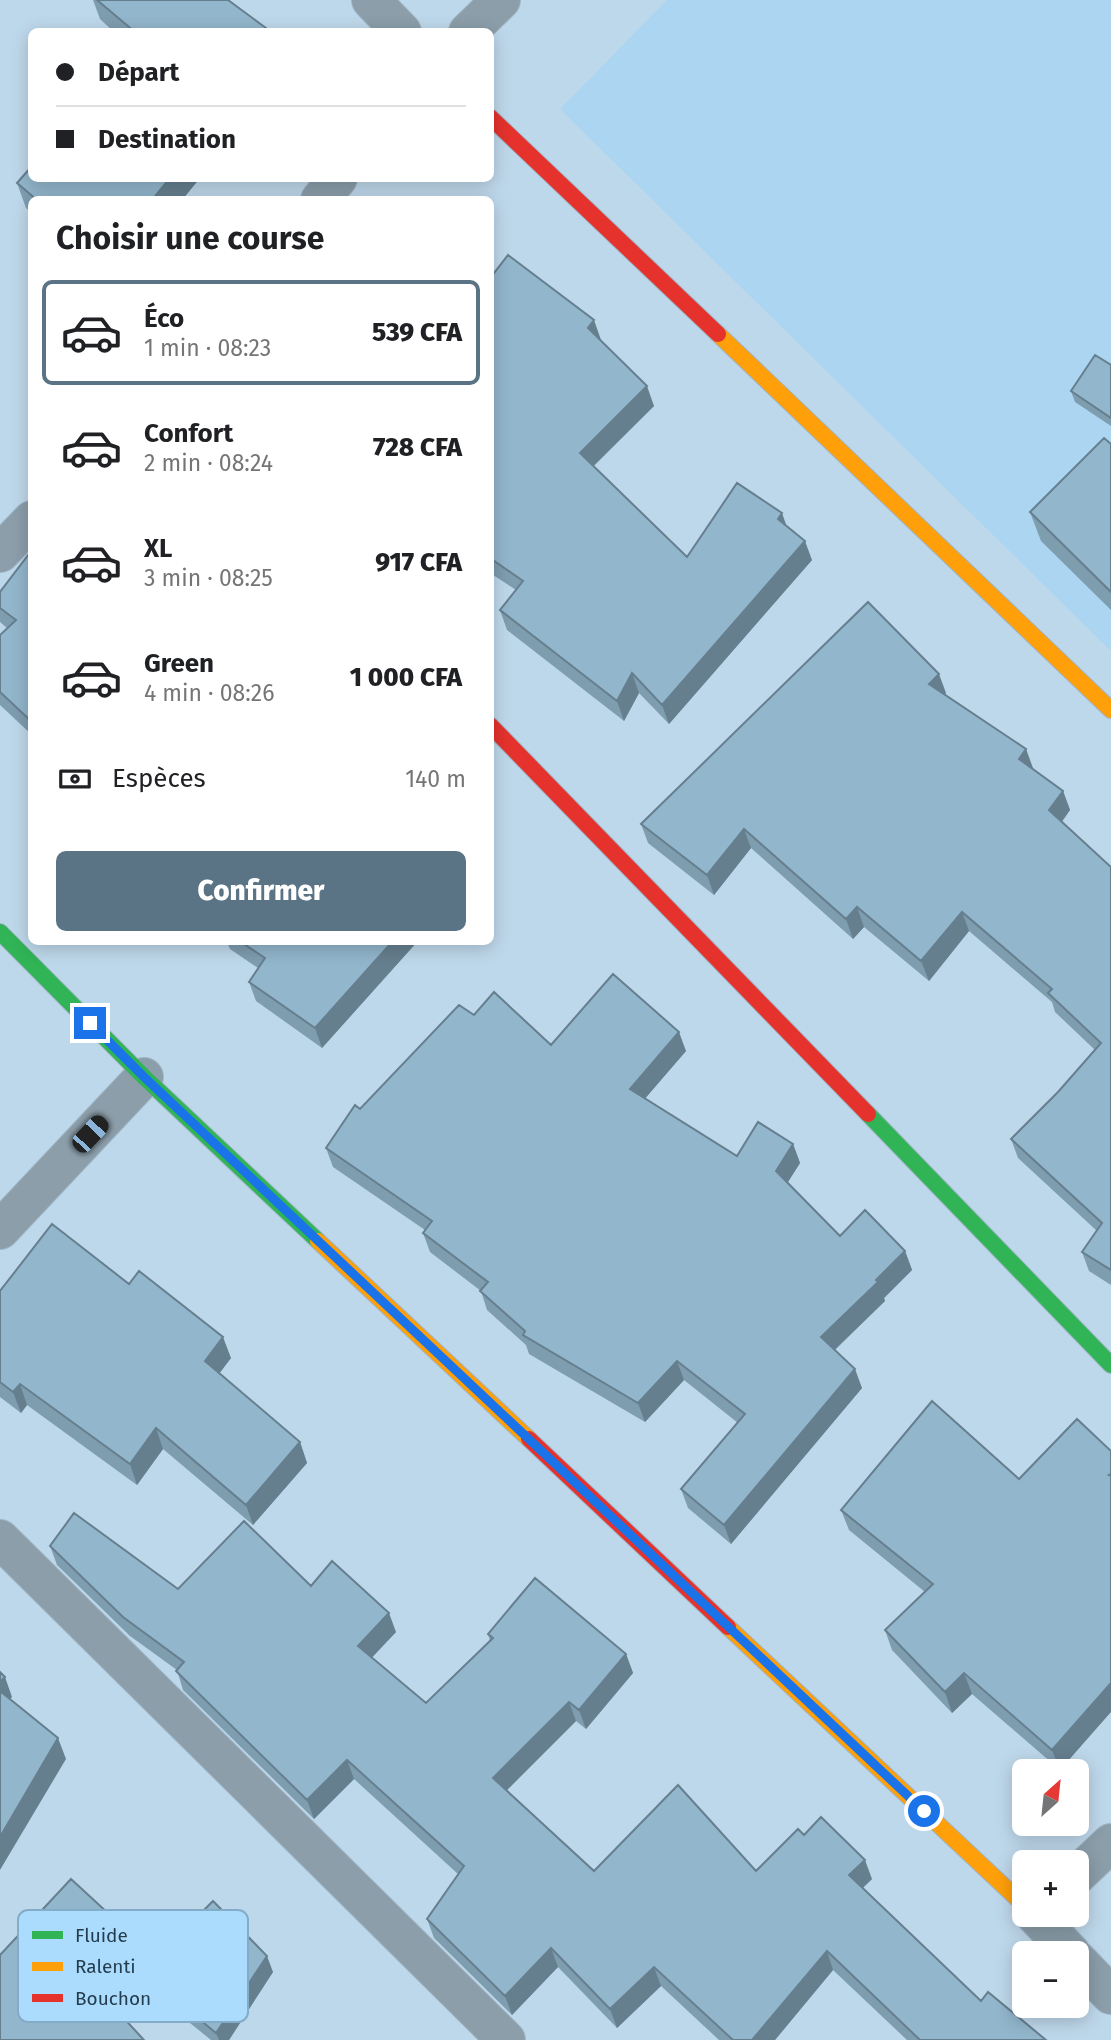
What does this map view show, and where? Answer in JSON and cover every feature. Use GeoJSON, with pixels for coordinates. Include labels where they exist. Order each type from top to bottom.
{"type":"FeatureCollection","features":[{"type":"Feature","properties":{"kind":"street"},"geometry":{"type":"LineString","coordinates":[[371,0],[398,28]]}},
{"type":"Feature","properties":{"kind":"street"},"geometry":{"type":"LineString","coordinates":[[472,28],[501,0]]}},
{"type":"Feature","properties":{"kind":"street"},"geometry":{"type":"LineString","coordinates":[[494,121],[1111,710]]}},
{"type":"Feature","properties":{"kind":"street"},"geometry":{"type":"LineString","coordinates":[[323,196],[335,182]]}},
{"type":"Feature","properties":{"kind":"street"},"geometry":{"type":"LineString","coordinates":[[0,553],[28,524]]}},
{"type":"Feature","properties":{"kind":"street"},"geometry":{"type":"LineString","coordinates":[[494,729],[1111,1365]]}},
{"type":"Feature","properties":{"kind":"street"},"geometry":{"type":"LineString","coordinates":[[0,932],[144,1077],[1012,1894]]}},
{"type":"Feature","properties":{"kind":"street"},"geometry":{"type":"LineString","coordinates":[[0,1230],[144,1077]]}},
{"type":"Feature","properties":{"kind":"street"},"geometry":{"type":"LineString","coordinates":[[0,1539],[506,2040]]}},
{"type":"Feature","properties":{"kind":"street"},"geometry":{"type":"LineString","coordinates":[[1089,1864],[1111,1843]]}},
{"type":"Feature","properties":{"kind":"street"},"geometry":{"type":"LineString","coordinates":[[1046,1927],[1060,1941]]}},
{"type":"Feature","properties":{"kind":"street"},"geometry":{"type":"LineString","coordinates":[[1089,1972],[1111,1995]]}},
{"type":"Feature","properties":{"kind":"shaded area"},"geometry":{"type":"Polygon","coordinates":[[[667,0],[1111,0],[1111,651],[560,109],[667,0]]]}},
{"type":"Feature","properties":{"kind":"building"},"geometry":{"type":"Polygon","coordinates":[[[97,0],[228,0],[266,28],[130,28],[97,0]]]}},
{"type":"Feature","properties":{"kind":"building"},"geometry":{"type":"Polygon","coordinates":[[[28,171],[28,182],[167,182],[155,196],[32,196],[17,183],[28,171]]]}},
{"type":"Feature","properties":{"kind":"building"},"geometry":{"type":"Polygon","coordinates":[[[508,255],[594,320],[588,328],[647,386],[580,453],[687,557],[737,483],[782,513],[778,519],[805,541],[662,705],[632,673],[617,701],[500,610],[523,581],[494,561],[494,273],[508,255]]]}},
{"type":"Feature","properties":{"kind":"building"},"geometry":{"type":"Polygon","coordinates":[[[1095,355],[1111,365],[1111,418],[1071,391],[1095,355]]]}},
{"type":"Feature","properties":{"kind":"building"},"geometry":{"type":"Polygon","coordinates":[[[1104,438],[1111,444],[1111,592],[1030,512],[1104,438]]]}},
{"type":"Feature","properties":{"kind":"building"},"geometry":{"type":"Polygon","coordinates":[[[28,555],[28,718],[0,692],[0,635],[16,620],[0,608],[0,592],[28,555]]]}},
{"type":"Feature","properties":{"kind":"building"},"geometry":{"type":"Polygon","coordinates":[[[868,602],[939,674],[929,684],[1026,749],[1019,759],[1063,791],[1049,810],[1111,867],[1111,1270],[1082,1252],[1102,1223],[1011,1139],[1058,1092],[1101,1043],[1048,993],[1052,989],[962,912],[921,961],[857,907],[846,919],[744,829],[707,875],[641,824],[868,602]]]}},
{"type":"Feature","properties":{"kind":"building"},"geometry":{"type":"Polygon","coordinates":[[[246,945],[389,945],[315,1028],[249,982],[265,958],[246,945]]]}},
{"type":"Feature","properties":{"kind":"building"},"geometry":{"type":"Polygon","coordinates":[[[613,974],[679,1032],[630,1089],[737,1156],[758,1122],[793,1144],[776,1171],[840,1236],[865,1210],[905,1251],[876,1280],[878,1282],[821,1337],[855,1369],[724,1525],[681,1489],[745,1414],[677,1361],[638,1403],[523,1335],[525,1331],[480,1291],[488,1282],[423,1233],[432,1221],[326,1148],[355,1105],[360,1109],[459,1005],[474,1015],[494,992],[551,1045],[613,974]]]}},
{"type":"Feature","properties":{"kind":"building"},"geometry":{"type":"Polygon","coordinates":[[[52,1224],[129,1284],[139,1271],[223,1337],[205,1361],[300,1442],[246,1505],[156,1428],[130,1464],[20,1384],[13,1392],[0,1382],[0,1291],[52,1224]]]}},
{"type":"Feature","properties":{"kind":"building"},"geometry":{"type":"Polygon","coordinates":[[[932,1401],[1019,1479],[1077,1419],[1111,1451],[1111,1683],[1052,1750],[964,1673],[945,1692],[885,1630],[933,1584],[841,1510],[932,1401]]]}},
{"type":"Feature","properties":{"kind":"building"},"geometry":{"type":"Polygon","coordinates":[[[74,1513],[178,1589],[244,1521],[311,1586],[332,1561],[389,1613],[358,1646],[426,1703],[493,1638],[488,1634],[535,1578],[626,1654],[579,1710],[569,1702],[493,1778],[594,1871],[678,1785],[756,1871],[798,1829],[804,1835],[821,1817],[865,1860],[849,1875],[981,2001],[988,1992],[1012,2012],[1012,2018],[1019,2018],[1046,2040],[920,2040],[827,1951],[752,2040],[733,2040],[654,1967],[610,2009],[551,1948],[505,1996],[427,1919],[464,1866],[347,1760],[307,1800],[176,1671],[184,1662],[123,1617],[50,1546],[74,1513]]]}},
{"type":"Feature","properties":{"kind":"building"},"geometry":{"type":"Polygon","coordinates":[[[0,1691],[58,1738],[0,1837],[0,1691]]]}},
{"type":"Feature","properties":{"kind":"building"},"geometry":{"type":"Polygon","coordinates":[[[71,1879],[105,1910],[42,1910],[71,1879]]]}},
{"type":"Feature","properties":{"kind":"building"},"geometry":{"type":"Polygon","coordinates":[[[213,1901],[222,1910],[204,1910],[213,1901]]]}},
{"type":"Feature","properties":{"kind":"building"},"geometry":{"type":"Polygon","coordinates":[[[18,1936],[18,2022],[127,2022],[144,2040],[0,2040],[0,1955],[18,1936]]]}},
{"type":"Feature","properties":{"kind":"building"},"geometry":{"type":"Polygon","coordinates":[[[248,1937],[267,1956],[248,1985],[248,1937]]]}},
{"type":"Feature","properties":{"kind":"building"},"geometry":{"type":"Polygon","coordinates":[[[203,2022],[223,2022],[216,2033],[203,2022]]]}},
{"type":"Feature","properties":{"kind":"traffic: fast"},"geometry":{"type":"LineString","coordinates":[[0,932],[144,1077],[318,1241]]}},
{"type":"Feature","properties":{"kind":"traffic: fast"},"geometry":{"type":"LineString","coordinates":[[868,1114],[1111,1365]]}},
{"type":"Feature","properties":{"kind":"traffic: slow"},"geometry":{"type":"LineString","coordinates":[[718,334],[1111,710]]}},
{"type":"Feature","properties":{"kind":"traffic: slow"},"geometry":{"type":"LineString","coordinates":[[318,1241],[529,1439]]}},
{"type":"Feature","properties":{"kind":"traffic: slow"},"geometry":{"type":"LineString","coordinates":[[728,1627],[1012,1894]]}},
{"type":"Feature","properties":{"kind":"traffic: jam"},"geometry":{"type":"LineString","coordinates":[[494,121],[718,334]]}},
{"type":"Feature","properties":{"kind":"traffic: jam"},"geometry":{"type":"LineString","coordinates":[[494,729],[868,1114]]}},
{"type":"Feature","properties":{"kind":"traffic: jam"},"geometry":{"type":"LineString","coordinates":[[529,1439],[728,1627]]}},
{"type":"Feature","properties":{"kind":"route"},"geometry":{"type":"LineString","coordinates":[[90,1023],[144,1077],[924,1811]]}}]}
